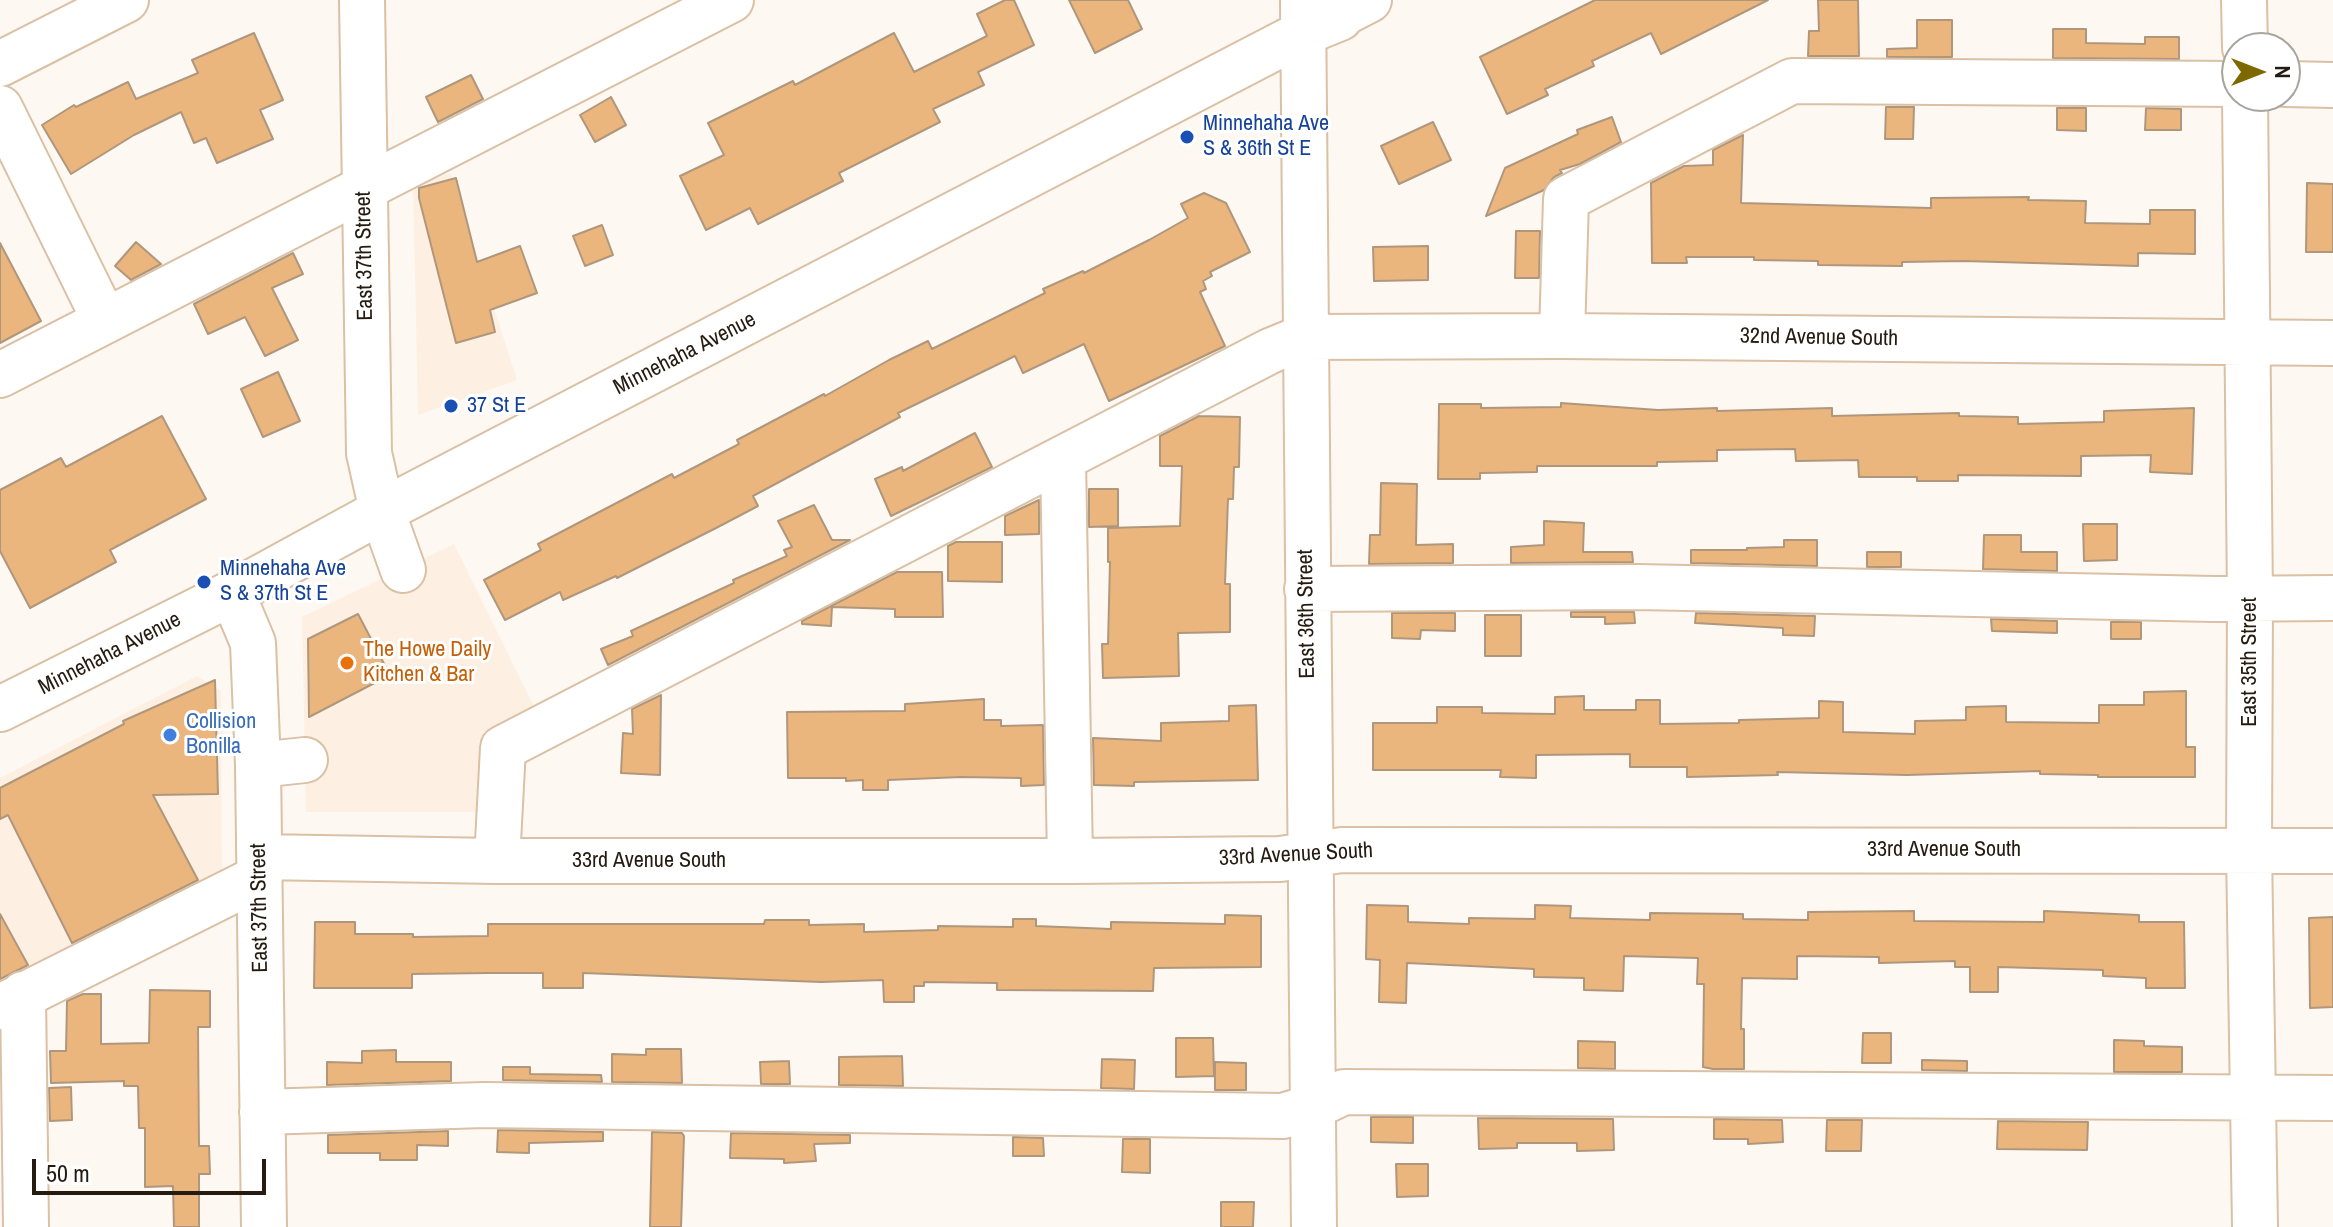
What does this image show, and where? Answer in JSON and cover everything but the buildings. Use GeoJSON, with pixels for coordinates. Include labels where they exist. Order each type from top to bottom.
{"type":"FeatureCollection","features":[{"type":"Feature","properties":{"kind":"street"},"geometry":{"type":"LineString","coordinates":[[0,64],[126,0]]}},
{"type":"Feature","properties":{"kind":"street","name":"East 37th Street"},"geometry":{"type":"LineString","coordinates":[[362,0],[369,453],[382,511],[403,570]]}},
{"type":"Feature","properties":{"kind":"street"},"geometry":{"type":"LineString","coordinates":[[0,375],[731,0]]}},
{"type":"Feature","properties":{"kind":"street","name":"Minnehaha Avenue"},"geometry":{"type":"LineString","coordinates":[[0,709],[232,593],[1303,17],[1340,18],[1369,0]]}},
{"type":"Feature","properties":{"kind":"street"},"geometry":{"type":"LineString","coordinates":[[2244,0],[2245,32]]}},
{"type":"Feature","properties":{"kind":"street","name":"East 36th Street"},"geometry":{"type":"LineString","coordinates":[[1303,17],[1314,1227]]}},
{"type":"Feature","properties":{"kind":"street"},"geometry":{"type":"LineString","coordinates":[[1562,336],[1566,199],[1792,81],[2221,84]]}},
{"type":"Feature","properties":{"kind":"street"},"geometry":{"type":"LineString","coordinates":[[2301,84],[2333,85]]}},
{"type":"Feature","properties":{"kind":"street"},"geometry":{"type":"LineString","coordinates":[[0,108],[105,321]]}},
{"type":"Feature","properties":{"kind":"street","name":"East 35th Street"},"geometry":{"type":"LineString","coordinates":[[2245,112],[2249,850],[2255,1227]]}},
{"type":"Feature","properties":{"kind":"street","name":"32nd Avenue South"},"geometry":{"type":"LineString","coordinates":[[1304,337],[1562,336],[2333,343]]}},
{"type":"Feature","properties":{"kind":"street"},"geometry":{"type":"LineString","coordinates":[[497,861],[503,748],[1270,351],[1304,337]]}},
{"type":"Feature","properties":{"kind":"street"},"geometry":{"type":"LineString","coordinates":[[1063,459],[1070,861]]}},
{"type":"Feature","properties":{"kind":"street"},"geometry":{"type":"LineString","coordinates":[[1307,589],[1638,587],[2333,598]]}},
{"type":"Feature","properties":{"kind":"street","name":"East 37th Street"},"geometry":{"type":"LineString","coordinates":[[232,593],[253,643],[260,867],[264,1227]]}},
{"type":"Feature","properties":{"kind":"street"},"geometry":{"type":"LineString","coordinates":[[258,765],[305,760]]}},
{"type":"Feature","properties":{"kind":"street","name":"33rd Avenue South"},"geometry":{"type":"LineString","coordinates":[[260,867],[497,861],[1280,859],[1342,850],[2333,851]]}},
{"type":"Feature","properties":{"kind":"street"},"geometry":{"type":"LineString","coordinates":[[26,1227],[12,1001],[260,867]]}},
{"type":"Feature","properties":{"kind":"street"},"geometry":{"type":"LineString","coordinates":[[262,1112],[484,1105],[1283,1116],[1344,1092],[2333,1098]]}},
{"type":"Feature","properties":{"kind":"shaded area"},"geometry":{"type":"Polygon","coordinates":[[[451,173],[517,380],[418,415],[413,184],[451,173]]]}},
{"type":"Feature","properties":{"kind":"shaded area"},"geometry":{"type":"Polygon","coordinates":[[[454,544],[540,719],[495,812],[306,812],[302,617],[454,544]]]}},
{"type":"Feature","properties":{"kind":"shaded area"},"geometry":{"type":"Polygon","coordinates":[[[197,676],[221,691],[222,882],[0,996],[0,778],[197,676]]]}},
{"type":"Feature","properties":{"kind":"place","name":"Minnehaha Ave S & 36th St E"},"geometry":{"type":"Point","coordinates":[1187,137]}},
{"type":"Feature","properties":{"kind":"place","name":"37 St E"},"geometry":{"type":"Point","coordinates":[451,406]}},
{"type":"Feature","properties":{"kind":"place","name":"Minnehaha Ave S & 37th St E"},"geometry":{"type":"Point","coordinates":[204,582]}},
{"type":"Feature","properties":{"kind":"place","name":"The Howe Daily Kitchen & Bar"},"geometry":{"type":"Point","coordinates":[347,663]}},
{"type":"Feature","properties":{"kind":"place","name":"Collision Bonilla"},"geometry":{"type":"Point","coordinates":[170,735]}}]}
